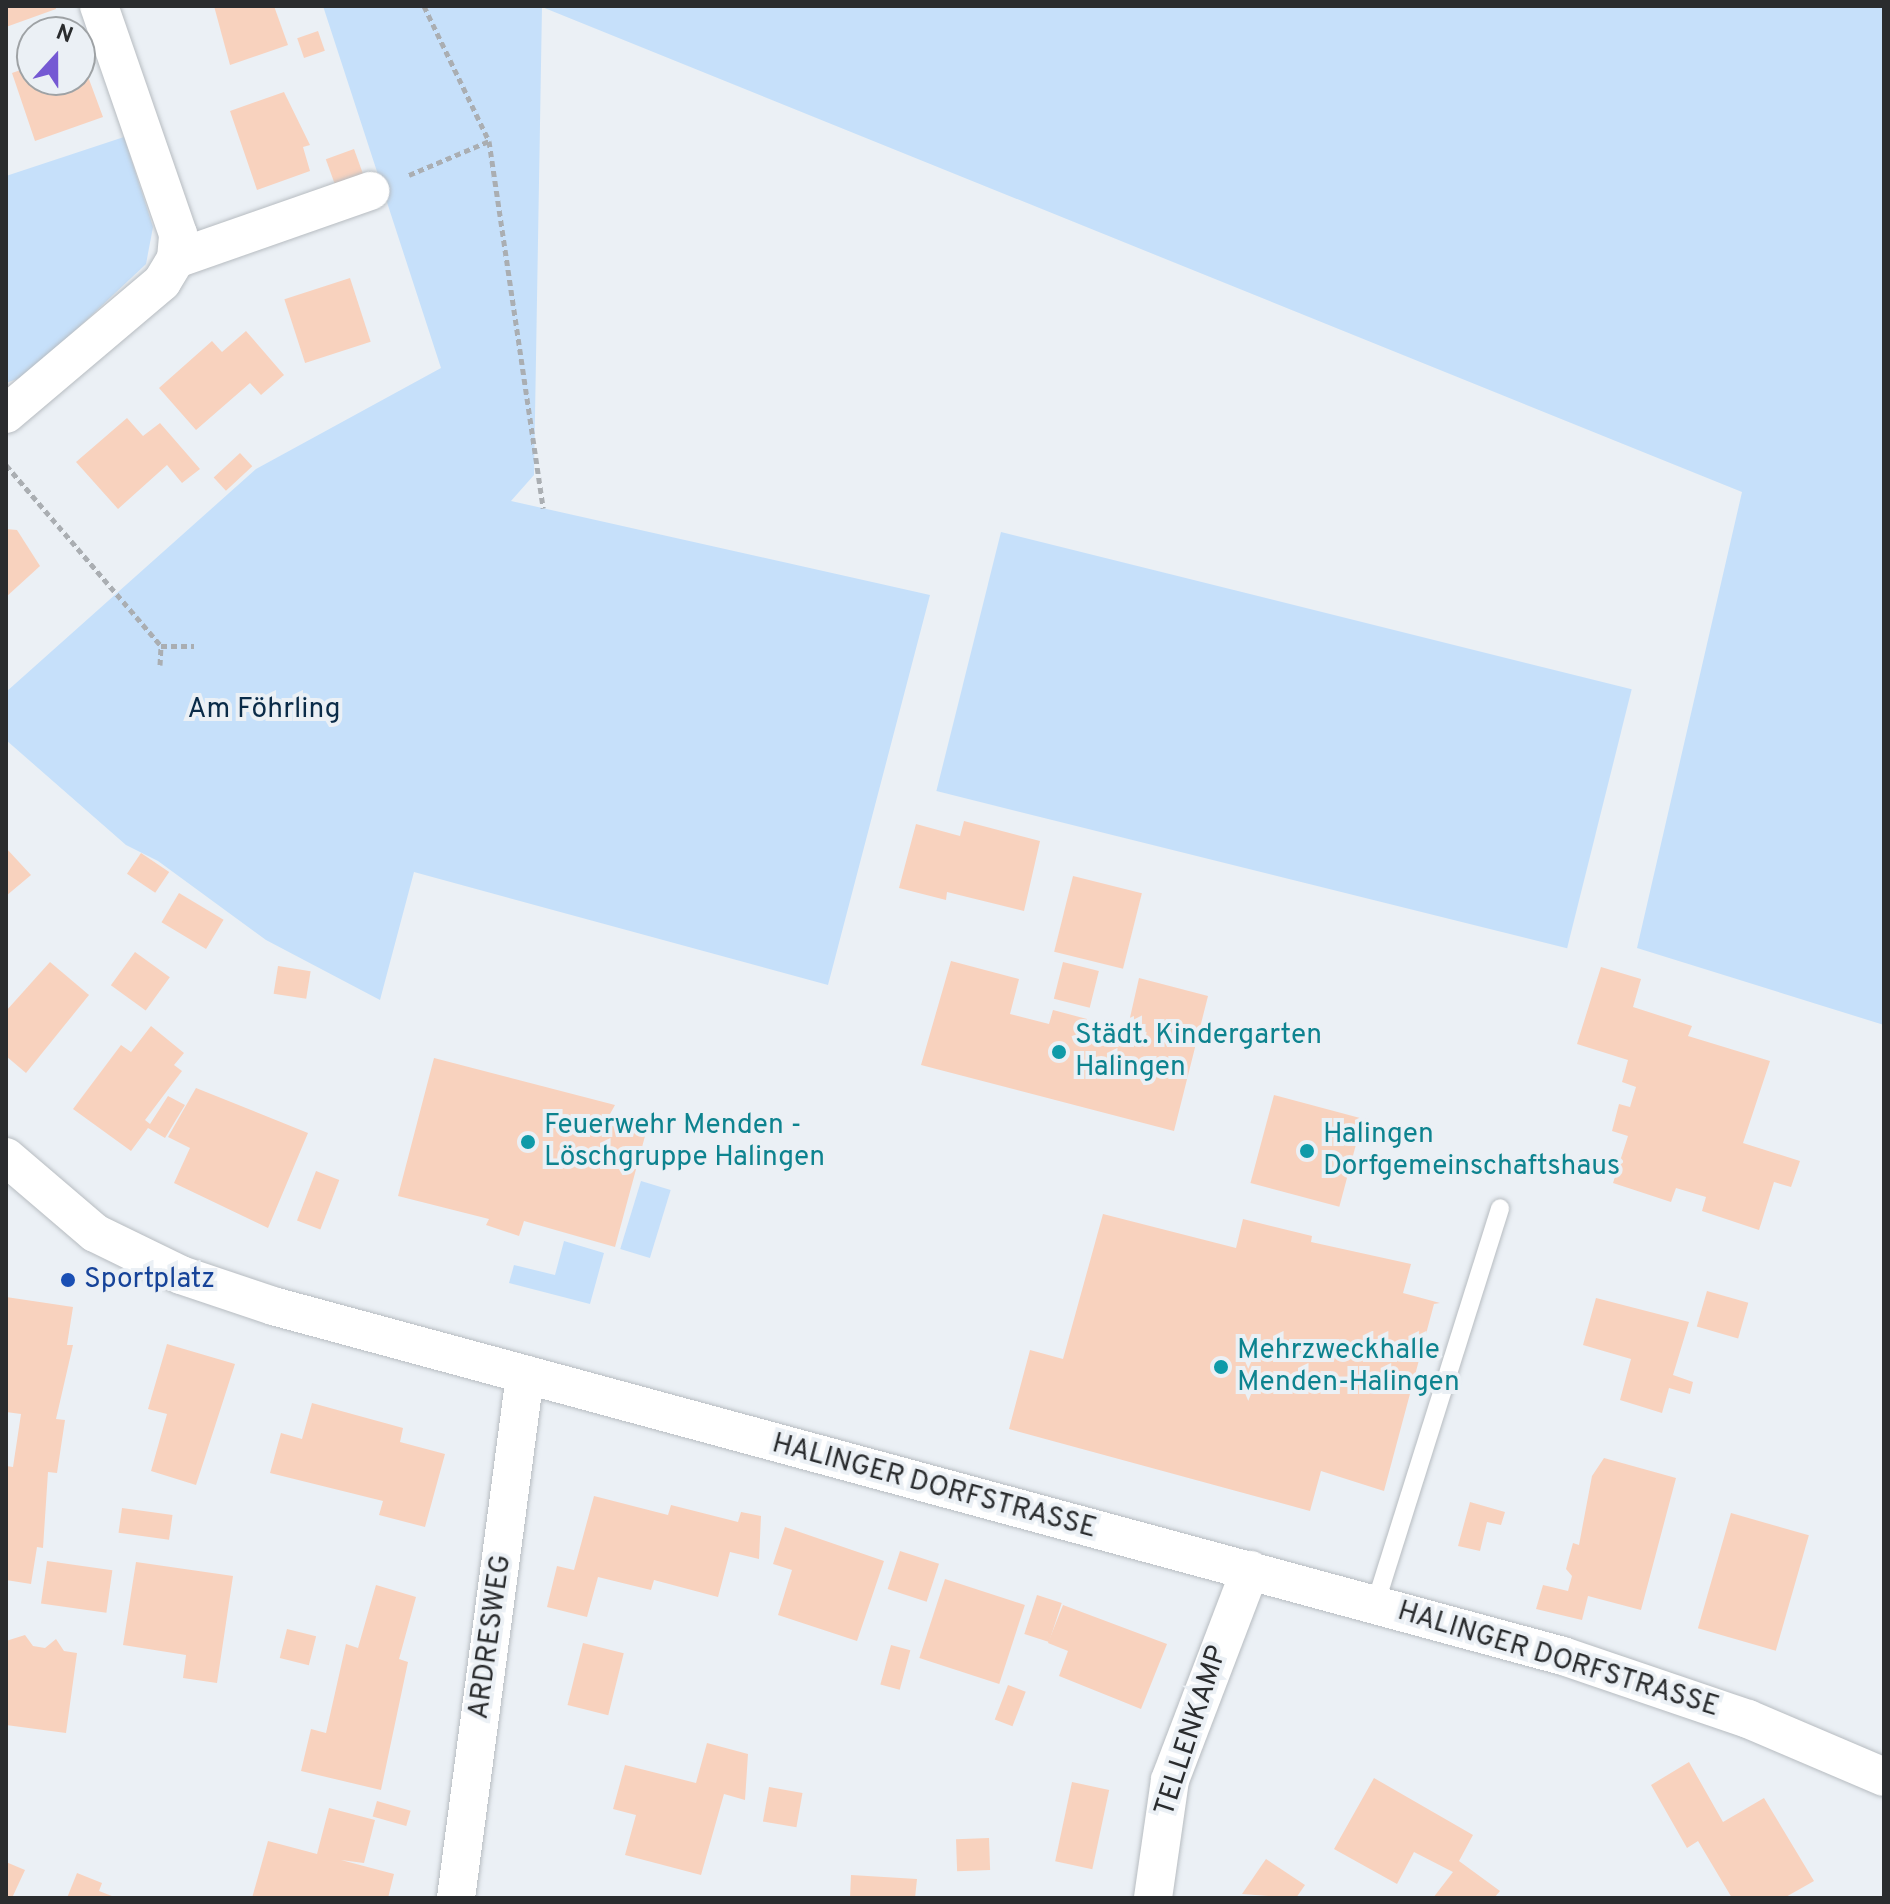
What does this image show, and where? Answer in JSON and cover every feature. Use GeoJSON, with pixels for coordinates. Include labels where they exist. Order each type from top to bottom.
{"type":"FeatureCollection","features":[{"type":"Feature","properties":{"kind":"street"},"geometry":{"type":"LineString","coordinates":[[6,414],[162,282],[176,259],[178,234],[99,6]]}},
{"type":"Feature","properties":{"kind":"street"},"geometry":{"type":"LineString","coordinates":[[176,259],[370,191]]}},
{"type":"Feature","properties":{"kind":"street","name":"HALINGER DORFSTRASSE"},"geometry":{"type":"LineString","coordinates":[[6,1157],[95,1233],[181,1275],[525,1375],[1563,1656],[1748,1719],[1884,1777]]}},
{"type":"Feature","properties":{"kind":"street","name":"ARDRESWEG"},"geometry":{"type":"LineString","coordinates":[[456,1898],[525,1375]]}},
{"type":"Feature","properties":{"kind":"street","name":"TELLENKAMP"},"geometry":{"type":"LineString","coordinates":[[1153,1898],[1170,1780],[1205,1675],[1250,1570]]}},
{"type":"Feature","properties":{"kind":"lane"},"geometry":{"type":"LineString","coordinates":[[1375,1605],[1500,1208]]}},
{"type":"Feature","properties":{"kind":"path"},"geometry":{"type":"LineString","coordinates":[[424,6],[489,141],[543,508]]}},
{"type":"Feature","properties":{"kind":"path"},"geometry":{"type":"LineString","coordinates":[[370,191],[489,141]]}},
{"type":"Feature","properties":{"kind":"path"},"geometry":{"type":"LineString","coordinates":[[6,465],[161,646],[160,665]]}},
{"type":"Feature","properties":{"kind":"path"},"geometry":{"type":"LineString","coordinates":[[161,646],[194,646]]}},
{"type":"Feature","properties":{"kind":"green space","name":"Am Föhrling"},"geometry":{"type":"Polygon","coordinates":[[[323,6],[1884,6],[1884,1025],[1637,948],[1742,492],[542,7],[534,475],[511,501],[930,595],[828,985],[414,872],[380,1000],[266,940],[158,861],[126,845],[6,740],[6,692],[256,469],[441,368],[323,6]]]}},
{"type":"Feature","properties":{"kind":"green space"},"geometry":{"type":"Polygon","coordinates":[[[124,137],[153,227],[146,264],[28,375],[6,383],[6,176],[124,137]]]}},
{"type":"Feature","properties":{"kind":"green space"},"geometry":{"type":"Polygon","coordinates":[[[1001,532],[1632,689],[1567,948],[936,791],[1001,532]]]}},
{"type":"Feature","properties":{"kind":"green space"},"geometry":{"type":"Polygon","coordinates":[[[641,1181],[671,1190],[650,1258],[620,1249],[641,1181]]]}},
{"type":"Feature","properties":{"kind":"green space"},"geometry":{"type":"Polygon","coordinates":[[[564,1241],[604,1253],[590,1304],[509,1283],[514,1265],[555,1275],[564,1241]]]}},
{"type":"Feature","properties":{"kind":"building"},"geometry":{"type":"Polygon","coordinates":[[[6,6],[55,6],[56,9],[37,16],[16,16],[16,23],[6,27],[6,6]]]}},
{"type":"Feature","properties":{"kind":"building"},"geometry":{"type":"Polygon","coordinates":[[[214,6],[274,6],[288,45],[230,65],[214,6]]]}},
{"type":"Feature","properties":{"kind":"building"},"geometry":{"type":"Polygon","coordinates":[[[318,31],[325,51],[304,58],[297,38],[318,31]]]}},
{"type":"Feature","properties":{"kind":"building"},"geometry":{"type":"Polygon","coordinates":[[[284,92],[310,145],[303,147],[310,171],[257,190],[230,111],[284,92]]]}},
{"type":"Feature","properties":{"kind":"building"},"geometry":{"type":"Polygon","coordinates":[[[20,96],[95,96],[103,117],[35,141],[20,96]]]}},
{"type":"Feature","properties":{"kind":"building"},"geometry":{"type":"Polygon","coordinates":[[[354,149],[364,177],[336,187],[326,159],[354,149]]]}},
{"type":"Feature","properties":{"kind":"building"},"geometry":{"type":"Polygon","coordinates":[[[350,278],[371,342],[305,363],[284,299],[350,278]]]}},
{"type":"Feature","properties":{"kind":"building"},"geometry":{"type":"Polygon","coordinates":[[[246,331],[284,375],[261,395],[250,383],[196,430],[159,388],[212,341],[222,352],[246,331]]]}},
{"type":"Feature","properties":{"kind":"building"},"geometry":{"type":"Polygon","coordinates":[[[127,418],[143,436],[160,423],[200,469],[182,483],[167,465],[118,509],[76,462],[127,418]]]}},
{"type":"Feature","properties":{"kind":"building"},"geometry":{"type":"Polygon","coordinates":[[[240,453],[252,466],[226,491],[214,478],[240,453]]]}},
{"type":"Feature","properties":{"kind":"building"},"geometry":{"type":"Polygon","coordinates":[[[6,529],[17,530],[40,566],[6,597],[6,529]]]}},
{"type":"Feature","properties":{"kind":"building"},"geometry":{"type":"Polygon","coordinates":[[[964,821],[1040,841],[1024,911],[947,892],[946,900],[899,888],[916,824],[960,836],[964,821]]]}},
{"type":"Feature","properties":{"kind":"building"},"geometry":{"type":"Polygon","coordinates":[[[6,848],[31,875],[6,896],[6,848]]]}},
{"type":"Feature","properties":{"kind":"building"},"geometry":{"type":"Polygon","coordinates":[[[141,853],[169,872],[155,893],[127,874],[141,853]]]}},
{"type":"Feature","properties":{"kind":"building"},"geometry":{"type":"Polygon","coordinates":[[[1073,876],[1142,893],[1123,969],[1054,952],[1073,876]]]}},
{"type":"Feature","properties":{"kind":"building"},"geometry":{"type":"Polygon","coordinates":[[[179,893],[224,920],[206,949],[161,922],[179,893]]]}},
{"type":"Feature","properties":{"kind":"building"},"geometry":{"type":"Polygon","coordinates":[[[135,952],[170,977],[146,1010],[111,985],[135,952]]]}},
{"type":"Feature","properties":{"kind":"building","name":"Städt. Kindergarten Halingen"},"geometry":{"type":"Polygon","coordinates":[[[951,961],[1019,979],[1010,1014],[1049,1024],[1053,1010],[1087,1019],[1083,1033],[1124,1044],[1139,978],[1208,996],[1174,1131],[921,1065],[951,961]]]}},
{"type":"Feature","properties":{"kind":"building"},"geometry":{"type":"Polygon","coordinates":[[[50,962],[89,995],[26,1073],[6,1056],[6,1011],[50,962]]]}},
{"type":"Feature","properties":{"kind":"building"},"geometry":{"type":"Polygon","coordinates":[[[1063,962],[1099,971],[1090,1008],[1054,999],[1063,962]]]}},
{"type":"Feature","properties":{"kind":"building"},"geometry":{"type":"Polygon","coordinates":[[[278,966],[311,971],[306,999],[274,994],[278,966]]]}},
{"type":"Feature","properties":{"kind":"building"},"geometry":{"type":"Polygon","coordinates":[[[1601,967],[1641,979],[1633,1007],[1692,1026],[1688,1036],[1770,1061],[1743,1143],[1800,1161],[1791,1187],[1774,1182],[1759,1230],[1702,1211],[1706,1197],[1676,1188],[1671,1202],[1613,1183],[1628,1136],[1612,1131],[1619,1104],[1630,1107],[1636,1087],[1622,1082],[1628,1060],[1577,1044],[1601,967]]]}},
{"type":"Feature","properties":{"kind":"building"},"geometry":{"type":"Polygon","coordinates":[[[151,1026],[184,1053],[174,1065],[182,1071],[145,1120],[150,1124],[168,1096],[185,1105],[165,1138],[148,1128],[131,1151],[73,1109],[121,1045],[131,1052],[151,1026]]]}},
{"type":"Feature","properties":{"kind":"building","name":"Feuerwehr Menden - Löschgruppe Halingen"},"geometry":{"type":"Polygon","coordinates":[[[434,1058],[615,1105],[610,1114],[648,1125],[615,1247],[524,1221],[519,1236],[486,1225],[489,1219],[398,1196],[434,1058]]]}},
{"type":"Feature","properties":{"kind":"building"},"geometry":{"type":"Polygon","coordinates":[[[196,1088],[308,1133],[268,1228],[174,1183],[190,1148],[168,1137],[196,1088]]]}},
{"type":"Feature","properties":{"kind":"building","name":"Halingen Dorfgemeinschaftshaus"},"geometry":{"type":"Polygon","coordinates":[[[1274,1095],[1363,1119],[1339,1207],[1250,1183],[1274,1095]]]}},
{"type":"Feature","properties":{"kind":"building"},"geometry":{"type":"Polygon","coordinates":[[[316,1171],[339,1180],[320,1229],[297,1220],[316,1171]]]}},
{"type":"Feature","properties":{"kind":"building","name":"Mehrzweckhalle Menden-Halingen"},"geometry":{"type":"Polygon","coordinates":[[[1103,1214],[1236,1248],[1243,1219],[1312,1236],[1311,1242],[1411,1264],[1403,1293],[1440,1303],[1434,1304],[1384,1491],[1321,1471],[1310,1511],[1009,1429],[1030,1350],[1063,1359],[1103,1214]]]}},
{"type":"Feature","properties":{"kind":"building"},"geometry":{"type":"Polygon","coordinates":[[[1707,1291],[1748,1303],[1738,1338],[1697,1327],[1707,1291]]]}},
{"type":"Feature","properties":{"kind":"building"},"geometry":{"type":"Polygon","coordinates":[[[6,1297],[73,1307],[67,1345],[73,1345],[56,1419],[65,1420],[57,1473],[48,1472],[43,1548],[37,1547],[31,1584],[6,1580],[6,1466],[13,1467],[21,1414],[6,1412],[6,1297]]]}},
{"type":"Feature","properties":{"kind":"building"},"geometry":{"type":"Polygon","coordinates":[[[1596,1298],[1689,1322],[1673,1375],[1693,1382],[1690,1394],[1669,1388],[1662,1413],[1620,1400],[1631,1359],[1583,1345],[1596,1298]]]}},
{"type":"Feature","properties":{"kind":"building"},"geometry":{"type":"Polygon","coordinates":[[[167,1344],[235,1364],[196,1485],[151,1471],[167,1414],[148,1409],[167,1344]]]}},
{"type":"Feature","properties":{"kind":"building"},"geometry":{"type":"Polygon","coordinates":[[[312,1403],[403,1428],[400,1442],[445,1454],[425,1527],[379,1515],[383,1501],[270,1473],[281,1433],[302,1439],[312,1403]]]}},
{"type":"Feature","properties":{"kind":"building"},"geometry":{"type":"Polygon","coordinates":[[[1604,1458],[1676,1478],[1641,1610],[1588,1596],[1582,1620],[1536,1609],[1543,1585],[1568,1591],[1572,1576],[1566,1569],[1573,1543],[1579,1545],[1592,1476],[1604,1458]]]}},
{"type":"Feature","properties":{"kind":"building"},"geometry":{"type":"Polygon","coordinates":[[[594,1496],[668,1515],[671,1505],[738,1522],[741,1512],[761,1516],[759,1559],[730,1552],[718,1597],[654,1580],[651,1590],[598,1577],[587,1617],[547,1607],[557,1566],[574,1570],[594,1496]]]}},
{"type":"Feature","properties":{"kind":"building"},"geometry":{"type":"Polygon","coordinates":[[[1470,1502],[1505,1512],[1501,1525],[1487,1522],[1480,1551],[1458,1546],[1470,1502]]]}},
{"type":"Feature","properties":{"kind":"building"},"geometry":{"type":"Polygon","coordinates":[[[122,1508],[173,1515],[169,1540],[119,1533],[122,1508]]]}},
{"type":"Feature","properties":{"kind":"building"},"geometry":{"type":"Polygon","coordinates":[[[1731,1513],[1809,1535],[1776,1651],[1698,1628],[1731,1513]]]}},
{"type":"Feature","properties":{"kind":"building"},"geometry":{"type":"Polygon","coordinates":[[[785,1527],[884,1561],[857,1641],[778,1615],[792,1570],[773,1564],[785,1527]]]}},
{"type":"Feature","properties":{"kind":"building"},"geometry":{"type":"Polygon","coordinates":[[[900,1551],[939,1564],[927,1602],[888,1589],[900,1551]]]}},
{"type":"Feature","properties":{"kind":"building"},"geometry":{"type":"Polygon","coordinates":[[[47,1561],[112,1570],[106,1613],[41,1604],[47,1561]]]}},
{"type":"Feature","properties":{"kind":"building"},"geometry":{"type":"Polygon","coordinates":[[[136,1562],[233,1576],[217,1683],[183,1678],[186,1655],[123,1645],[136,1562]]]}},
{"type":"Feature","properties":{"kind":"building"},"geometry":{"type":"Polygon","coordinates":[[[945,1579],[1025,1605],[999,1684],[919,1658],[945,1579]]]}},
{"type":"Feature","properties":{"kind":"building"},"geometry":{"type":"Polygon","coordinates":[[[376,1585],[416,1597],[399,1659],[408,1662],[381,1790],[301,1771],[311,1729],[326,1733],[346,1644],[358,1648],[376,1585]]]}},
{"type":"Feature","properties":{"kind":"building"},"geometry":{"type":"Polygon","coordinates":[[[1037,1595],[1062,1603],[1049,1642],[1024,1634],[1037,1595]]]}},
{"type":"Feature","properties":{"kind":"building"},"geometry":{"type":"Polygon","coordinates":[[[1063,1605],[1167,1644],[1141,1709],[1059,1676],[1068,1651],[1048,1643],[1063,1605]]]}},
{"type":"Feature","properties":{"kind":"building"},"geometry":{"type":"Polygon","coordinates":[[[287,1629],[316,1636],[309,1665],[280,1658],[287,1629]]]}},
{"type":"Feature","properties":{"kind":"building"},"geometry":{"type":"Polygon","coordinates":[[[25,1635],[33,1646],[45,1648],[56,1639],[64,1651],[77,1653],[66,1733],[6,1725],[6,1641],[25,1635]]]}},
{"type":"Feature","properties":{"kind":"building"},"geometry":{"type":"Polygon","coordinates":[[[583,1643],[624,1653],[608,1715],[568,1705],[583,1643]]]}},
{"type":"Feature","properties":{"kind":"building"},"geometry":{"type":"Polygon","coordinates":[[[891,1645],[910,1650],[900,1690],[880,1685],[891,1645]]]}},
{"type":"Feature","properties":{"kind":"building"},"geometry":{"type":"Polygon","coordinates":[[[1008,1685],[1026,1692],[1012,1726],[995,1720],[1008,1685]]]}},
{"type":"Feature","properties":{"kind":"building"},"geometry":{"type":"Polygon","coordinates":[[[707,1743],[748,1754],[745,1800],[724,1794],[701,1875],[625,1855],[636,1815],[613,1809],[625,1765],[696,1783],[707,1743]]]}},
{"type":"Feature","properties":{"kind":"building"},"geometry":{"type":"Polygon","coordinates":[[[1689,1762],[1723,1822],[1764,1798],[1814,1881],[1784,1898],[1732,1898],[1698,1841],[1687,1848],[1651,1785],[1689,1762]]]}},
{"type":"Feature","properties":{"kind":"building"},"geometry":{"type":"Polygon","coordinates":[[[1374,1778],[1473,1835],[1459,1861],[1500,1891],[1494,1898],[1433,1898],[1453,1872],[1414,1852],[1397,1884],[1334,1849],[1374,1778]]]}},
{"type":"Feature","properties":{"kind":"building"},"geometry":{"type":"Polygon","coordinates":[[[1072,1782],[1109,1790],[1092,1869],[1055,1861],[1072,1782]]]}},
{"type":"Feature","properties":{"kind":"building"},"geometry":{"type":"Polygon","coordinates":[[[769,1787],[802,1793],[796,1827],[763,1821],[769,1787]]]}},
{"type":"Feature","properties":{"kind":"building"},"geometry":{"type":"Polygon","coordinates":[[[377,1801],[411,1811],[406,1826],[373,1816],[377,1801]]]}},
{"type":"Feature","properties":{"kind":"building"},"geometry":{"type":"Polygon","coordinates":[[[329,1808],[375,1820],[364,1863],[341,1860],[394,1874],[388,1898],[252,1898],[268,1841],[317,1854],[329,1808]]]}},
{"type":"Feature","properties":{"kind":"building"},"geometry":{"type":"Polygon","coordinates":[[[989,1838],[990,1870],[957,1871],[956,1839],[989,1838]]]}},
{"type":"Feature","properties":{"kind":"building"},"geometry":{"type":"Polygon","coordinates":[[[1266,1859],[1305,1885],[1296,1898],[1242,1894],[1266,1859]]]}},
{"type":"Feature","properties":{"kind":"building"},"geometry":{"type":"Polygon","coordinates":[[[6,1862],[25,1870],[12,1898],[6,1898],[6,1862]]]}},
{"type":"Feature","properties":{"kind":"building"},"geometry":{"type":"Polygon","coordinates":[[[77,1873],[102,1883],[99,1891],[117,1898],[67,1898],[77,1873]]]}},
{"type":"Feature","properties":{"kind":"building"},"geometry":{"type":"Polygon","coordinates":[[[851,1875],[917,1879],[915,1898],[850,1898],[851,1875]]]}},
{"type":"Feature","properties":{"kind":"place","name":"Städt. Kindergarten Halingen"},"geometry":{"type":"Point","coordinates":[1059,1052]}},
{"type":"Feature","properties":{"kind":"place","name":"Feuerwehr Menden - Löschgruppe Halingen"},"geometry":{"type":"Point","coordinates":[528,1142]}},
{"type":"Feature","properties":{"kind":"place","name":"Halingen Dorfgemeinschaftshaus"},"geometry":{"type":"Point","coordinates":[1307,1151]}},
{"type":"Feature","properties":{"kind":"place","name":"Sportplatz"},"geometry":{"type":"Point","coordinates":[68,1280]}},
{"type":"Feature","properties":{"kind":"place","name":"Mehrzweckhalle Menden-Halingen"},"geometry":{"type":"Point","coordinates":[1221,1367]}}]}
